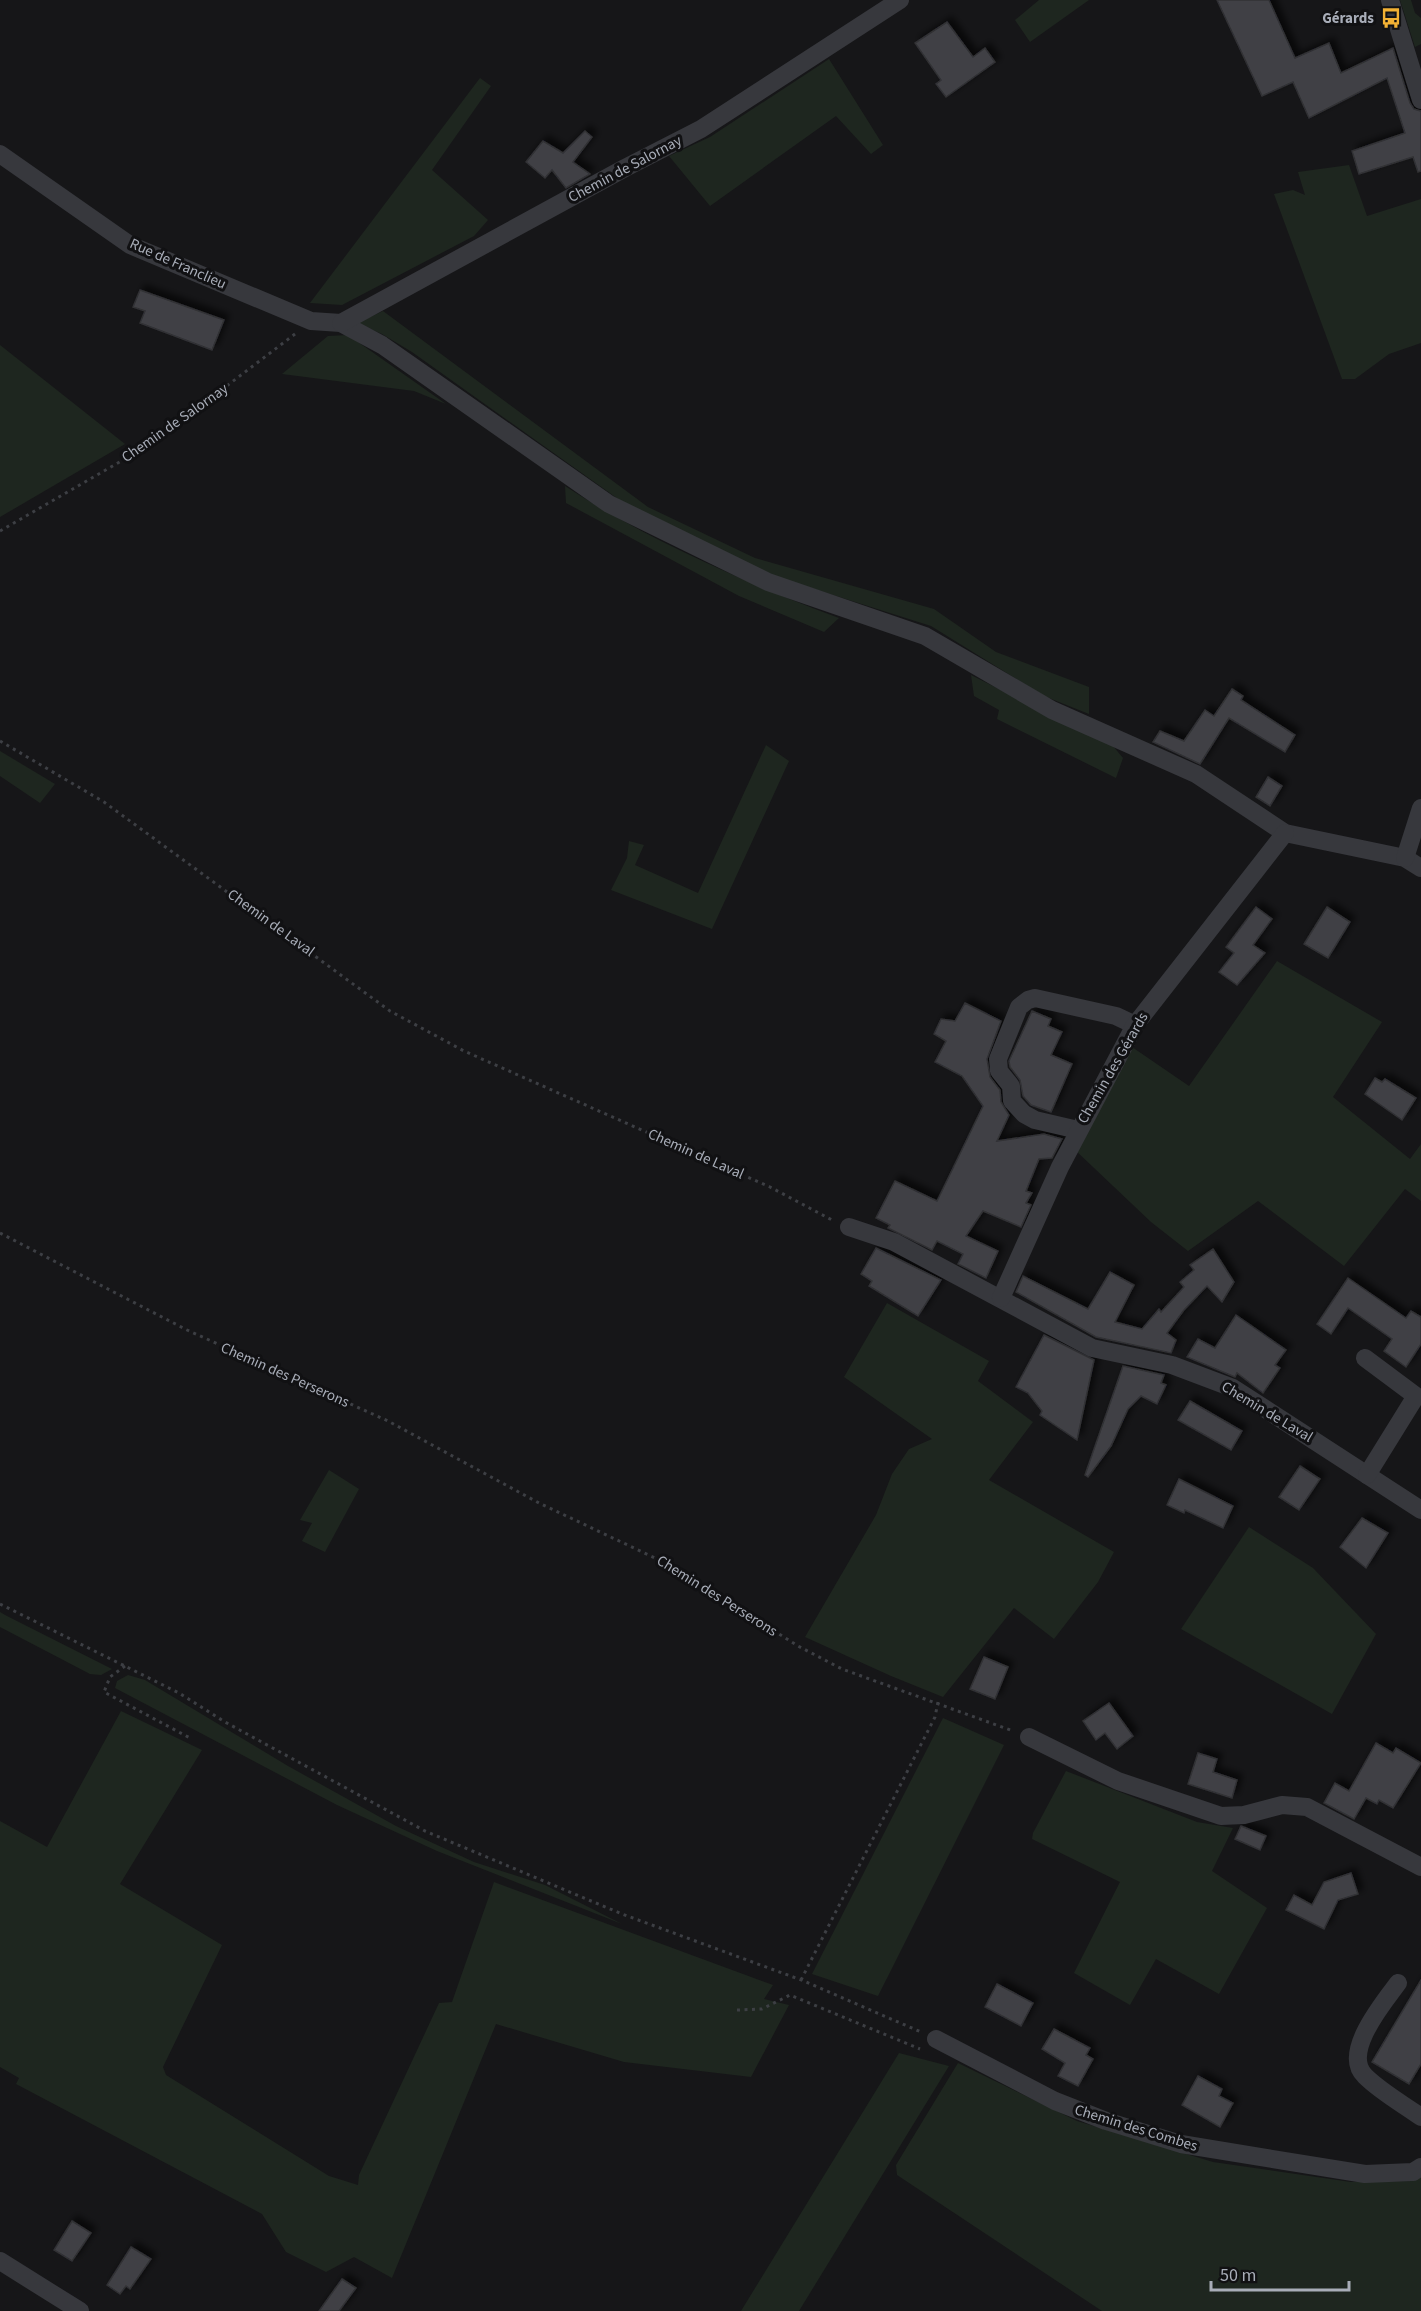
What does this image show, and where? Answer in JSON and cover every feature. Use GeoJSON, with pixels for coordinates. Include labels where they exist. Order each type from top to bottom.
{"type":"FeatureCollection","features":[{"type":"Feature","properties":{"kind":"street","name":"Chemin de Salornay"},"geometry":{"type":"LineString","coordinates":[[341,323],[701,129],[900,0]]}},
{"type":"Feature","properties":{"kind":"street"},"geometry":{"type":"LineString","coordinates":[[1390,0],[1421,100]]}},
{"type":"Feature","properties":{"kind":"street","name":"Rue de Franclieu"},"geometry":{"type":"LineString","coordinates":[[0,154],[130,244],[311,321],[341,323]]}},
{"type":"Feature","properties":{"kind":"street"},"geometry":{"type":"LineString","coordinates":[[341,323],[410,362],[609,504],[768,582],[925,636],[1052,710],[1196,774],[1285,833],[1413,863],[1421,808]]}},
{"type":"Feature","properties":{"kind":"street","name":"Chemin des Gérards"},"geometry":{"type":"LineString","coordinates":[[1001,1298],[1078,1130],[1135,1025],[1285,833]]}},
{"type":"Feature","properties":{"kind":"street"},"geometry":{"type":"LineString","coordinates":[[1078,1130],[1035,1120],[1024,1114],[1012,1101],[1011,1086],[999,1071],[998,1059],[1019,1007],[1035,998],[1116,1016],[1135,1025]]}},
{"type":"Feature","properties":{"kind":"street","name":"Chemin de Laval"},"geometry":{"type":"LineString","coordinates":[[849,1227],[894,1242],[1092,1348],[1172,1365],[1233,1388],[1421,1510]]}},
{"type":"Feature","properties":{"kind":"street"},"geometry":{"type":"LineString","coordinates":[[1365,1358],[1416,1396],[1367,1475]]}},
{"type":"Feature","properties":{"kind":"street"},"geometry":{"type":"LineString","coordinates":[[1029,1737],[1118,1782],[1221,1816],[1244,1815],[1282,1805],[1308,1807],[1421,1867]]}},
{"type":"Feature","properties":{"kind":"street"},"geometry":{"type":"LineString","coordinates":[[1398,1983],[1373,2017],[1359,2048],[1359,2063],[1363,2075],[1421,2117]]}},
{"type":"Feature","properties":{"kind":"street","name":"Chemin des Combes"},"geometry":{"type":"LineString","coordinates":[[928,2044],[1055,2101],[1106,2121],[1181,2144],[1365,2174],[1413,2172],[1421,2167]]}},
{"type":"Feature","properties":{"kind":"street"},"geometry":{"type":"LineString","coordinates":[[0,2261],[80,2311]]}},
{"type":"Feature","properties":{"kind":"path","name":"Chemin de Salornay"},"geometry":{"type":"LineString","coordinates":[[0,531],[149,445],[311,321]]}},
{"type":"Feature","properties":{"kind":"path","name":"Chemin de Laval"},"geometry":{"type":"LineString","coordinates":[[0,741],[104,802],[390,1011],[464,1051],[759,1182],[800,1205],[849,1227]]}},
{"type":"Feature","properties":{"kind":"path","name":"Chemin des Perserons"},"geometry":{"type":"LineString","coordinates":[[0,1233],[187,1330],[388,1421],[539,1503],[674,1567],[798,1647],[842,1669],[1029,1737]]}},
{"type":"Feature","properties":{"kind":"path"},"geometry":{"type":"LineString","coordinates":[[0,1604],[27,1620],[179,1693],[235,1728],[425,1832],[622,1914],[801,1980],[928,2044]]}},
{"type":"Feature","properties":{"kind":"path"},"geometry":{"type":"LineString","coordinates":[[125,1666],[110,1677],[104,1692],[190,1738]]}},
{"type":"Feature","properties":{"kind":"path"},"geometry":{"type":"LineString","coordinates":[[801,1980],[935,1717],[938,1702]]}},
{"type":"Feature","properties":{"kind":"path"},"geometry":{"type":"LineString","coordinates":[[738,2010],[762,2009],[790,1995],[928,2044]]}},
{"type":"Feature","properties":{"kind":"shaded area"},"geometry":{"type":"Polygon","coordinates":[[[1039,0],[1089,0],[1030,42],[1015,20],[1039,0]]]}},
{"type":"Feature","properties":{"kind":"shaded area"},"geometry":{"type":"Polygon","coordinates":[[[1400,0],[1411,0],[1415,13],[1421,18],[1421,44],[1415,47],[1400,0]]]}},
{"type":"Feature","properties":{"kind":"shaded area"},"geometry":{"type":"Polygon","coordinates":[[[829,59],[883,145],[871,154],[836,116],[710,206],[669,156],[710,137],[829,59]]]}},
{"type":"Feature","properties":{"kind":"shaded area"},"geometry":{"type":"Polygon","coordinates":[[[480,78],[491,86],[432,170],[488,220],[474,236],[342,305],[310,303],[480,78]]]}},
{"type":"Feature","properties":{"kind":"shaded area"},"geometry":{"type":"Polygon","coordinates":[[[1349,165],[1367,216],[1421,199],[1421,343],[1389,354],[1355,379],[1342,379],[1274,194],[1293,190],[1305,195],[1298,172],[1349,165]]]}},
{"type":"Feature","properties":{"kind":"shaded area"},"geometry":{"type":"Polygon","coordinates":[[[383,311],[648,507],[755,558],[934,609],[996,652],[1089,687],[1089,714],[1044,696],[931,626],[770,575],[642,516],[412,352],[382,334],[357,323],[383,311]]]}},
{"type":"Feature","properties":{"kind":"shaded area"},"geometry":{"type":"Polygon","coordinates":[[[348,335],[446,404],[414,391],[282,374],[328,336],[348,335]]]}},
{"type":"Feature","properties":{"kind":"shaded area"},"geometry":{"type":"Polygon","coordinates":[[[0,345],[125,444],[0,517],[0,345]]]}},
{"type":"Feature","properties":{"kind":"shaded area"},"geometry":{"type":"Polygon","coordinates":[[[565,486],[630,525],[698,559],[839,618],[824,632],[739,596],[566,503],[565,486]]]}},
{"type":"Feature","properties":{"kind":"shaded area"},"geometry":{"type":"Polygon","coordinates":[[[971,675],[1113,746],[1123,758],[1116,778],[997,719],[999,710],[974,696],[971,675]]]}},
{"type":"Feature","properties":{"kind":"shaded area"},"geometry":{"type":"Polygon","coordinates":[[[766,745],[789,761],[712,929],[611,890],[627,858],[629,841],[644,845],[635,865],[698,893],[766,745]]]}},
{"type":"Feature","properties":{"kind":"shaded area"},"geometry":{"type":"Polygon","coordinates":[[[0,751],[55,784],[40,803],[0,776],[0,751]]]}},
{"type":"Feature","properties":{"kind":"shaded area"},"geometry":{"type":"Polygon","coordinates":[[[1277,961],[1382,1022],[1333,1097],[1410,1159],[1421,1144],[1421,1201],[1405,1189],[1344,1266],[1258,1201],[1188,1251],[1151,1222],[1074,1149],[1132,1047],[1189,1086],[1277,961]]]}},
{"type":"Feature","properties":{"kind":"shaded area"},"geometry":{"type":"Polygon","coordinates":[[[887,1303],[989,1361],[978,1381],[1033,1422],[989,1480],[1114,1552],[1098,1582],[1054,1639],[1014,1608],[943,1697],[805,1637],[876,1515],[892,1474],[909,1449],[932,1439],[844,1377],[887,1303]]]}},
{"type":"Feature","properties":{"kind":"shaded area"},"geometry":{"type":"Polygon","coordinates":[[[329,1470],[359,1489],[325,1552],[302,1541],[312,1523],[300,1520],[329,1470]]]}},
{"type":"Feature","properties":{"kind":"shaded area"},"geometry":{"type":"Polygon","coordinates":[[[1249,1527],[1313,1568],[1376,1634],[1332,1714],[1181,1629],[1249,1527]]]}},
{"type":"Feature","properties":{"kind":"shaded area"},"geometry":{"type":"Polygon","coordinates":[[[0,1612],[112,1669],[101,1675],[90,1674],[0,1627],[0,1612]]]}},
{"type":"Feature","properties":{"kind":"shaded area"},"geometry":{"type":"Polygon","coordinates":[[[128,1675],[145,1680],[288,1766],[396,1826],[474,1862],[545,1885],[622,1924],[437,1851],[337,1805],[115,1688],[117,1681],[128,1675]]]}},
{"type":"Feature","properties":{"kind":"shaded area"},"geometry":{"type":"Polygon","coordinates":[[[121,1711],[202,1750],[120,1884],[222,1945],[163,2067],[166,2075],[329,2176],[358,2185],[359,2175],[439,2003],[452,2002],[494,1882],[773,1985],[764,1999],[789,2005],[751,2077],[624,2062],[496,2024],[392,2278],[354,2257],[326,2272],[286,2252],[262,2214],[16,2084],[19,2078],[0,2067],[0,1821],[47,1847],[121,1711]]]}},
{"type":"Feature","properties":{"kind":"shaded area"},"geometry":{"type":"Polygon","coordinates":[[[943,1718],[1004,1745],[878,1996],[812,1974],[943,1718]]]}},
{"type":"Feature","properties":{"kind":"shaded area"},"geometry":{"type":"Polygon","coordinates":[[[1066,1771],[1197,1822],[1233,1828],[1212,1871],[1267,1908],[1219,1994],[1156,1959],[1130,2005],[1074,1973],[1120,1882],[1032,1839],[1066,1771]]]}},
{"type":"Feature","properties":{"kind":"shaded area"},"geometry":{"type":"Polygon","coordinates":[[[899,2053],[949,2066],[799,2311],[741,2311],[899,2053]]]}},
{"type":"Feature","properties":{"kind":"shaded area"},"geometry":{"type":"Polygon","coordinates":[[[958,2063],[1077,2121],[1213,2162],[1351,2182],[1413,2181],[1421,2174],[1421,2311],[1102,2311],[897,2175],[896,2165],[958,2063]]]}},
{"type":"Feature","properties":{"kind":"building"},"geometry":{"type":"Polygon","coordinates":[[[1217,0],[1269,0],[1295,58],[1329,43],[1341,73],[1393,48],[1410,103],[1414,109],[1421,111],[1421,171],[1418,172],[1413,157],[1359,174],[1352,151],[1405,133],[1387,78],[1309,118],[1293,82],[1262,96],[1217,0]]]}},
{"type":"Feature","properties":{"kind":"building"},"geometry":{"type":"Polygon","coordinates":[[[947,22],[973,57],[985,48],[995,62],[946,97],[936,84],[941,80],[915,43],[947,22]]]}},
{"type":"Feature","properties":{"kind":"building"},"geometry":{"type":"Polygon","coordinates":[[[585,131],[592,137],[573,162],[590,174],[566,188],[552,170],[545,178],[526,162],[543,141],[563,153],[585,131]]]}},
{"type":"Feature","properties":{"kind":"building"},"geometry":{"type":"Polygon","coordinates":[[[140,290],[224,320],[212,350],[140,323],[145,311],[133,307],[140,290]]]}},
{"type":"Feature","properties":{"kind":"building"},"geometry":{"type":"Polygon","coordinates":[[[1232,689],[1243,696],[1241,700],[1295,735],[1285,752],[1229,718],[1200,764],[1153,742],[1160,731],[1184,741],[1205,710],[1214,716],[1232,689]]]}},
{"type":"Feature","properties":{"kind":"building"},"geometry":{"type":"Polygon","coordinates":[[[1268,777],[1282,786],[1270,806],[1256,797],[1268,777]]]}},
{"type":"Feature","properties":{"kind":"building"},"geometry":{"type":"Polygon","coordinates":[[[1256,907],[1272,919],[1253,945],[1265,953],[1237,985],[1219,972],[1234,953],[1226,947],[1256,907]]]}},
{"type":"Feature","properties":{"kind":"building"},"geometry":{"type":"Polygon","coordinates":[[[1327,907],[1350,922],[1328,958],[1304,944],[1327,907]]]}},
{"type":"Feature","properties":{"kind":"building"},"geometry":{"type":"Polygon","coordinates":[[[965,1003],[1001,1021],[987,1059],[990,1077],[1000,1090],[1001,1102],[1009,1115],[997,1141],[1044,1134],[1062,1139],[1052,1158],[1039,1159],[1026,1191],[1032,1193],[1026,1203],[1031,1205],[1021,1227],[983,1211],[966,1236],[998,1251],[986,1278],[958,1264],[963,1254],[937,1241],[932,1250],[888,1228],[890,1225],[876,1218],[895,1181],[937,1201],[983,1106],[962,1076],[935,1062],[946,1041],[934,1034],[941,1019],[955,1021],[965,1003]]]}},
{"type":"Feature","properties":{"kind":"building"},"geometry":{"type":"Polygon","coordinates":[[[1032,1011],[1051,1019],[1048,1026],[1062,1032],[1051,1055],[1072,1064],[1051,1112],[1031,1105],[1023,1096],[1020,1080],[1010,1067],[1009,1061],[1032,1011]]]}},
{"type":"Feature","properties":{"kind":"building"},"geometry":{"type":"Polygon","coordinates":[[[1375,1078],[1382,1082],[1385,1079],[1416,1098],[1402,1120],[1365,1094],[1375,1078]]]}},
{"type":"Feature","properties":{"kind":"building"},"geometry":{"type":"Polygon","coordinates":[[[876,1248],[941,1280],[918,1316],[869,1286],[872,1281],[861,1274],[876,1248]]]}},
{"type":"Feature","properties":{"kind":"building"},"geometry":{"type":"Polygon","coordinates":[[[1213,1249],[1234,1282],[1222,1302],[1207,1286],[1184,1310],[1167,1333],[1176,1340],[1171,1353],[1096,1337],[1016,1292],[1023,1276],[1088,1309],[1110,1272],[1134,1285],[1115,1322],[1142,1329],[1159,1309],[1161,1312],[1184,1287],[1180,1282],[1194,1270],[1190,1265],[1213,1249]]]}},
{"type":"Feature","properties":{"kind":"building"},"geometry":{"type":"Polygon","coordinates":[[[1348,1278],[1406,1318],[1411,1311],[1421,1317],[1421,1344],[1406,1367],[1384,1351],[1392,1339],[1348,1308],[1331,1334],[1317,1324],[1348,1278]]]}},
{"type":"Feature","properties":{"kind":"building"},"geometry":{"type":"Polygon","coordinates":[[[1236,1315],[1286,1350],[1275,1365],[1280,1368],[1263,1393],[1237,1373],[1235,1377],[1187,1357],[1198,1339],[1215,1348],[1236,1315]]]}},
{"type":"Feature","properties":{"kind":"building"},"geometry":{"type":"Polygon","coordinates":[[[1044,1335],[1094,1360],[1077,1440],[1040,1415],[1042,1411],[1028,1393],[1016,1387],[1044,1335]]]}},
{"type":"Feature","properties":{"kind":"building"},"geometry":{"type":"Polygon","coordinates":[[[1123,1366],[1164,1375],[1161,1383],[1166,1385],[1157,1404],[1141,1396],[1128,1409],[1111,1446],[1088,1477],[1085,1475],[1123,1366]]]}},
{"type":"Feature","properties":{"kind":"building"},"geometry":{"type":"Polygon","coordinates":[[[1190,1401],[1242,1431],[1231,1450],[1178,1420],[1190,1401]]]}},
{"type":"Feature","properties":{"kind":"building"},"geometry":{"type":"Polygon","coordinates":[[[1300,1466],[1320,1479],[1299,1510],[1279,1497],[1300,1466]]]}},
{"type":"Feature","properties":{"kind":"building"},"geometry":{"type":"Polygon","coordinates":[[[1179,1479],[1233,1506],[1223,1528],[1185,1510],[1184,1513],[1167,1505],[1179,1479]]]}},
{"type":"Feature","properties":{"kind":"building"},"geometry":{"type":"Polygon","coordinates":[[[1362,1518],[1388,1533],[1366,1568],[1340,1547],[1362,1518]]]}},
{"type":"Feature","properties":{"kind":"building"},"geometry":{"type":"Polygon","coordinates":[[[984,1657],[1008,1667],[995,1699],[970,1689],[984,1657]]]}},
{"type":"Feature","properties":{"kind":"building"},"geometry":{"type":"Polygon","coordinates":[[[1109,1703],[1133,1736],[1117,1749],[1105,1733],[1096,1740],[1083,1721],[1109,1703]]]}},
{"type":"Feature","properties":{"kind":"building"},"geometry":{"type":"Polygon","coordinates":[[[1376,1743],[1393,1753],[1396,1748],[1421,1763],[1393,1808],[1379,1800],[1377,1804],[1366,1798],[1354,1819],[1324,1803],[1335,1783],[1349,1791],[1376,1743]]]}},
{"type":"Feature","properties":{"kind":"building"},"geometry":{"type":"Polygon","coordinates":[[[1198,1753],[1217,1759],[1213,1772],[1237,1780],[1232,1798],[1188,1784],[1198,1753]]]}},
{"type":"Feature","properties":{"kind":"building"},"geometry":{"type":"Polygon","coordinates":[[[1241,1826],[1266,1836],[1260,1850],[1235,1839],[1241,1826]]]}},
{"type":"Feature","properties":{"kind":"building"},"geometry":{"type":"Polygon","coordinates":[[[1351,1873],[1358,1894],[1338,1900],[1324,1929],[1286,1910],[1294,1895],[1312,1905],[1324,1882],[1351,1873]]]}},
{"type":"Feature","properties":{"kind":"building"},"geometry":{"type":"Polygon","coordinates":[[[1421,1980],[1421,2064],[1409,2084],[1372,2062],[1421,1980]]]}},
{"type":"Feature","properties":{"kind":"building"},"geometry":{"type":"Polygon","coordinates":[[[997,1984],[1033,2003],[1021,2026],[985,2007],[997,1984]]]}},
{"type":"Feature","properties":{"kind":"building"},"geometry":{"type":"Polygon","coordinates":[[[1054,2029],[1090,2048],[1086,2055],[1093,2059],[1078,2086],[1058,2076],[1065,2063],[1042,2049],[1054,2029]]]}},
{"type":"Feature","properties":{"kind":"building"},"geometry":{"type":"Polygon","coordinates":[[[1198,2076],[1222,2089],[1219,2096],[1233,2103],[1220,2127],[1182,2105],[1198,2076]]]}},
{"type":"Feature","properties":{"kind":"building"},"geometry":{"type":"Polygon","coordinates":[[[72,2221],[91,2233],[72,2261],[54,2250],[72,2221]]]}},
{"type":"Feature","properties":{"kind":"building"},"geometry":{"type":"Polygon","coordinates":[[[131,2247],[151,2259],[130,2289],[126,2286],[120,2294],[107,2285],[131,2247]]]}},
{"type":"Feature","properties":{"kind":"building"},"geometry":{"type":"Polygon","coordinates":[[[342,2279],[356,2288],[339,2311],[319,2311],[342,2279]]]}},
{"type":"Feature","properties":{"kind":"place","name":"Gérards"},"geometry":{"type":"Point","coordinates":[1391,18]}}]}
